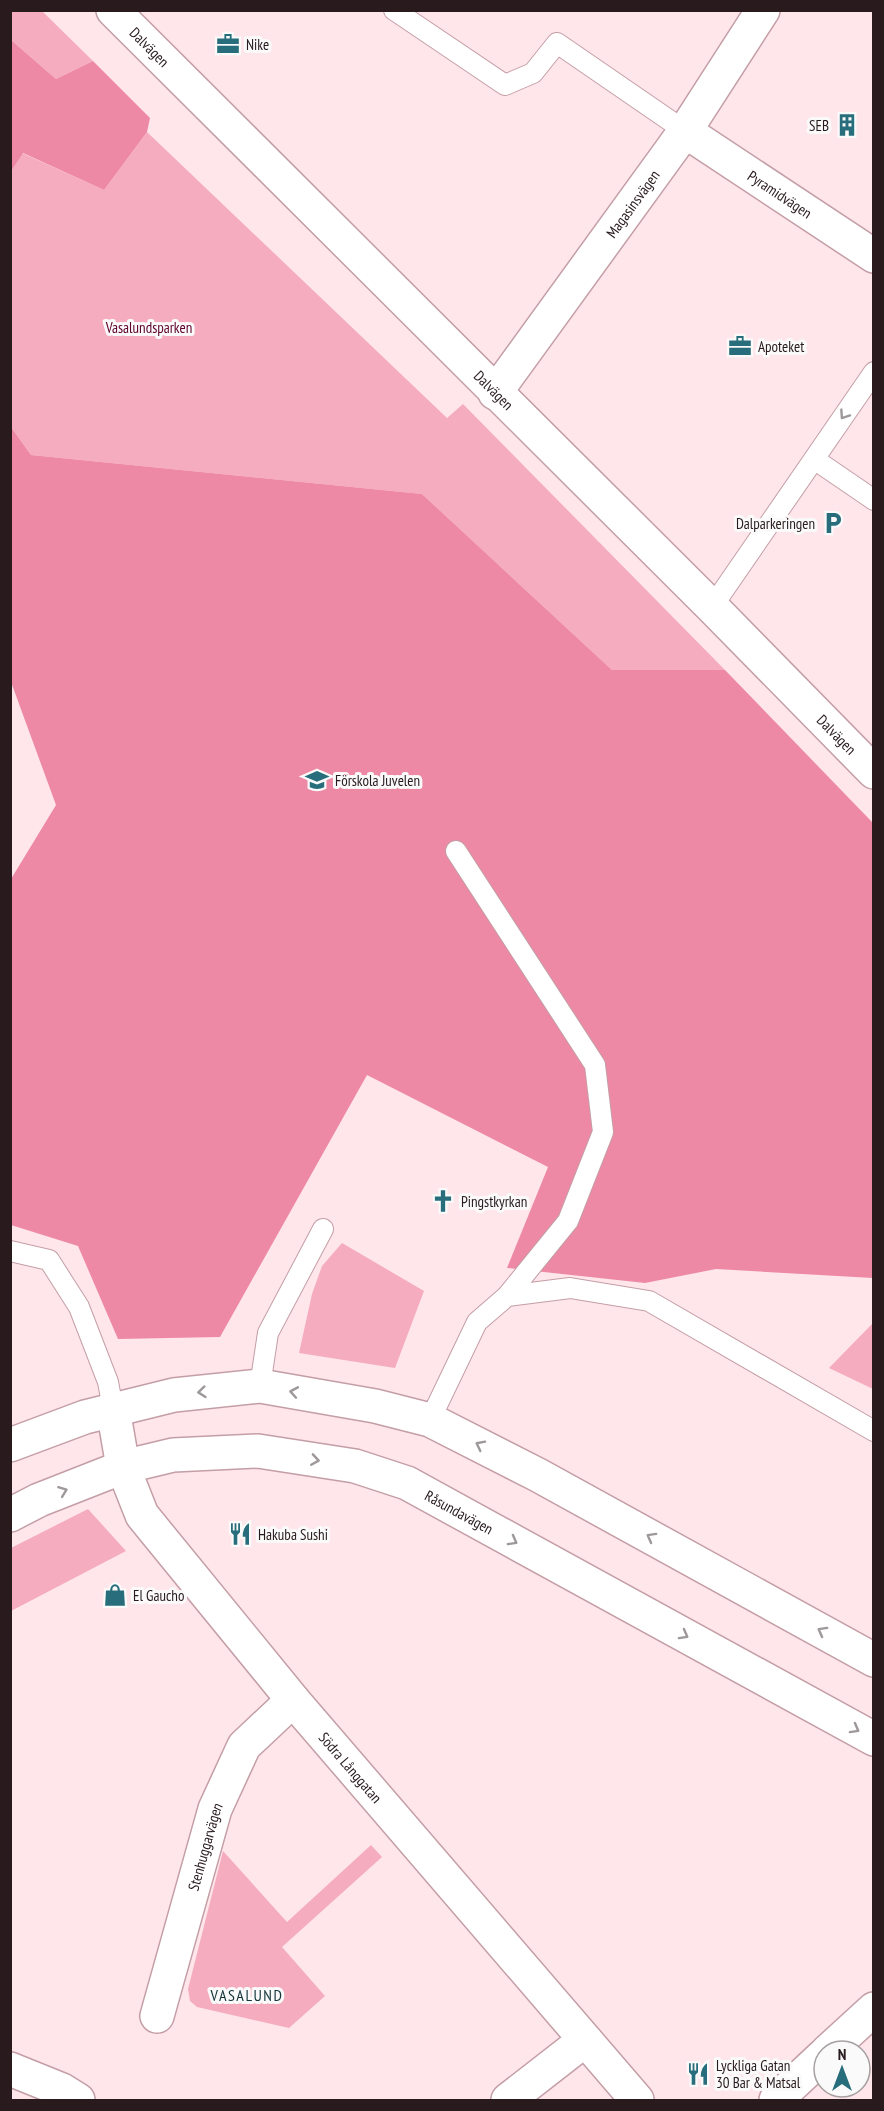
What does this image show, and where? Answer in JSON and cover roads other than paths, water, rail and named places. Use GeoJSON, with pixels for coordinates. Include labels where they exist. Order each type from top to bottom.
{"type":"FeatureCollection","features":[{"type":"Feature","properties":{"kind":"street","name":"Dalvägen"},"geometry":{"type":"LineString","coordinates":[[113,10],[712,607],[873,772]]}},
{"type":"Feature","properties":{"kind":"street","name":"Magasinsvägen"},"geometry":{"type":"LineString","coordinates":[[495,393],[685,131],[763,10]]}},
{"type":"Feature","properties":{"kind":"street","name":"Pyramidvägen"},"geometry":{"type":"LineString","coordinates":[[685,131],[873,256]]}},
{"type":"Feature","properties":{"kind":"street"},"geometry":{"type":"LineString","coordinates":[[10,1445],[85,1417],[174,1395],[260,1386],[375,1406],[430,1420],[538,1475],[873,1660]]}},
{"type":"Feature","properties":{"kind":"street","name":"Södra Långgatan"},"geometry":{"type":"LineString","coordinates":[[113,1409],[123,1467],[142,1515],[294,1700],[637,2100]]}},
{"type":"Feature","properties":{"kind":"street","name":"Råsundavägen"},"geometry":{"type":"LineString","coordinates":[[10,1515],[39,1500],[123,1467],[172,1455],[258,1451],[355,1466],[407,1483],[873,1739]]}},
{"type":"Feature","properties":{"kind":"street","name":"Stenhuggarvägen"},"geometry":{"type":"LineString","coordinates":[[157,2016],[215,1809],[244,1746],[294,1700]]}},
{"type":"Feature","properties":{"kind":"street"},"geometry":{"type":"LineString","coordinates":[[841,2039],[873,2008]]}},
{"type":"Feature","properties":{"kind":"street"},"geometry":{"type":"LineString","coordinates":[[508,2100],[585,2040]]}},
{"type":"Feature","properties":{"kind":"street"},"geometry":{"type":"LineString","coordinates":[[776,2100],[812,2066]]}},
{"type":"Feature","properties":{"kind":"street"},"geometry":{"type":"LineString","coordinates":[[10,2069],[62,2090],[78,2100]]}},
{"type":"Feature","properties":{"kind":"lane"},"geometry":{"type":"LineString","coordinates":[[394,10],[505,86],[533,74],[557,43],[685,131]]}},
{"type":"Feature","properties":{"kind":"lane"},"geometry":{"type":"LineString","coordinates":[[712,607],[873,372]]}},
{"type":"Feature","properties":{"kind":"lane"},"geometry":{"type":"LineString","coordinates":[[814,459],[873,500]]}},
{"type":"Feature","properties":{"kind":"lane"},"geometry":{"type":"LineString","coordinates":[[430,1420],[477,1322],[507,1296],[568,1221],[603,1132],[595,1065],[456,851]]}},
{"type":"Feature","properties":{"kind":"lane"},"geometry":{"type":"LineString","coordinates":[[260,1386],[268,1333],[323,1229]]}},
{"type":"Feature","properties":{"kind":"lane"},"geometry":{"type":"LineString","coordinates":[[10,1251],[49,1260],[79,1307],[108,1382],[113,1409]]}},
{"type":"Feature","properties":{"kind":"lane"},"geometry":{"type":"LineString","coordinates":[[507,1296],[570,1288],[649,1301],[873,1431]]}},
{"type":"Feature","properties":{"kind":"place","name":"Nike"},"geometry":{"type":"Point","coordinates":[228,44]}},
{"type":"Feature","properties":{"kind":"place","name":"SEB"},"geometry":{"type":"Point","coordinates":[847,125]}},
{"type":"Feature","properties":{"kind":"place","name":"Apoteket"},"geometry":{"type":"Point","coordinates":[740,346]}},
{"type":"Feature","properties":{"kind":"place","name":"Dalparkeringen"},"geometry":{"type":"Point","coordinates":[833,523]}},
{"type":"Feature","properties":{"kind":"place","name":"Förskola Juvelen"},"geometry":{"type":"Point","coordinates":[317,780]}},
{"type":"Feature","properties":{"kind":"place","name":"Pingstkyrkan"},"geometry":{"type":"Point","coordinates":[443,1201]}},
{"type":"Feature","properties":{"kind":"place","name":"Hakuba Sushi"},"geometry":{"type":"Point","coordinates":[240,1534]}},
{"type":"Feature","properties":{"kind":"place","name":"El Gaucho"},"geometry":{"type":"Point","coordinates":[115,1595]}},
{"type":"Feature","properties":{"kind":"place","name":"Lyckliga Gatan 30 Bar & Matsal"},"geometry":{"type":"Point","coordinates":[698,2074]}},
{"type":"Feature","properties":{"kind":"district","name":"VASALUND"},"geometry":{"type":"Point","coordinates":[247,1995]}},
{"type":"Feature","properties":{"kind":"park label","name":"Vasalundsparken"},"geometry":{"type":"Point","coordinates":[149,327]}}]}
